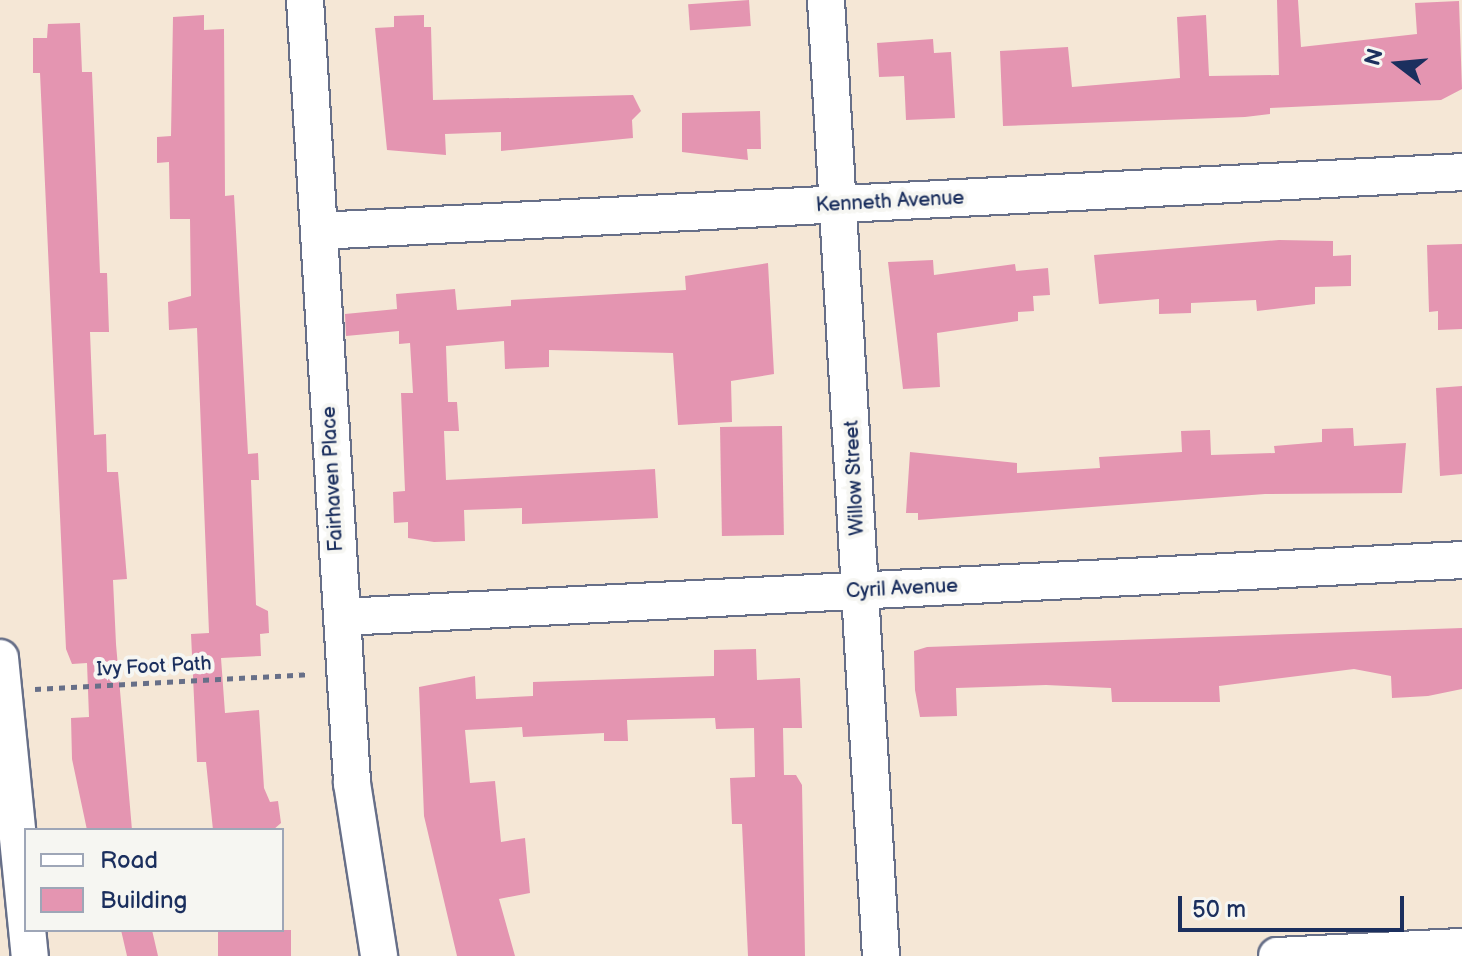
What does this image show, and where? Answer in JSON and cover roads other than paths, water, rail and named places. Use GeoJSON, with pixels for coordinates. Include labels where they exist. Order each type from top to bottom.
{"type":"FeatureCollection","features":[{"type":"Feature","properties":{"kind":"street","name":"Fairhaven Place"},"geometry":{"type":"LineString","coordinates":[[305,0],[358,853],[379,956]]}},
{"type":"Feature","properties":{"kind":"street","name":"Willow Street"},"geometry":{"type":"LineString","coordinates":[[826,0],[881,956]]}},
{"type":"Feature","properties":{"kind":"street","name":"Kenneth Avenue"},"geometry":{"type":"LineString","coordinates":[[319,231],[1462,172]]}},
{"type":"Feature","properties":{"kind":"street","name":"Cyril Avenue"},"geometry":{"type":"LineString","coordinates":[[342,617],[1462,560]]}},
{"type":"Feature","properties":{"kind":"street"},"geometry":{"type":"LineString","coordinates":[[1,694],[24,902]]}},
{"type":"Feature","properties":{"kind":"street"},"geometry":{"type":"LineString","coordinates":[[27,932],[30,956]]}},
{"type":"Feature","properties":{"kind":"street"},"geometry":{"type":"LineString","coordinates":[[1277,956],[1462,947]]}}]}
